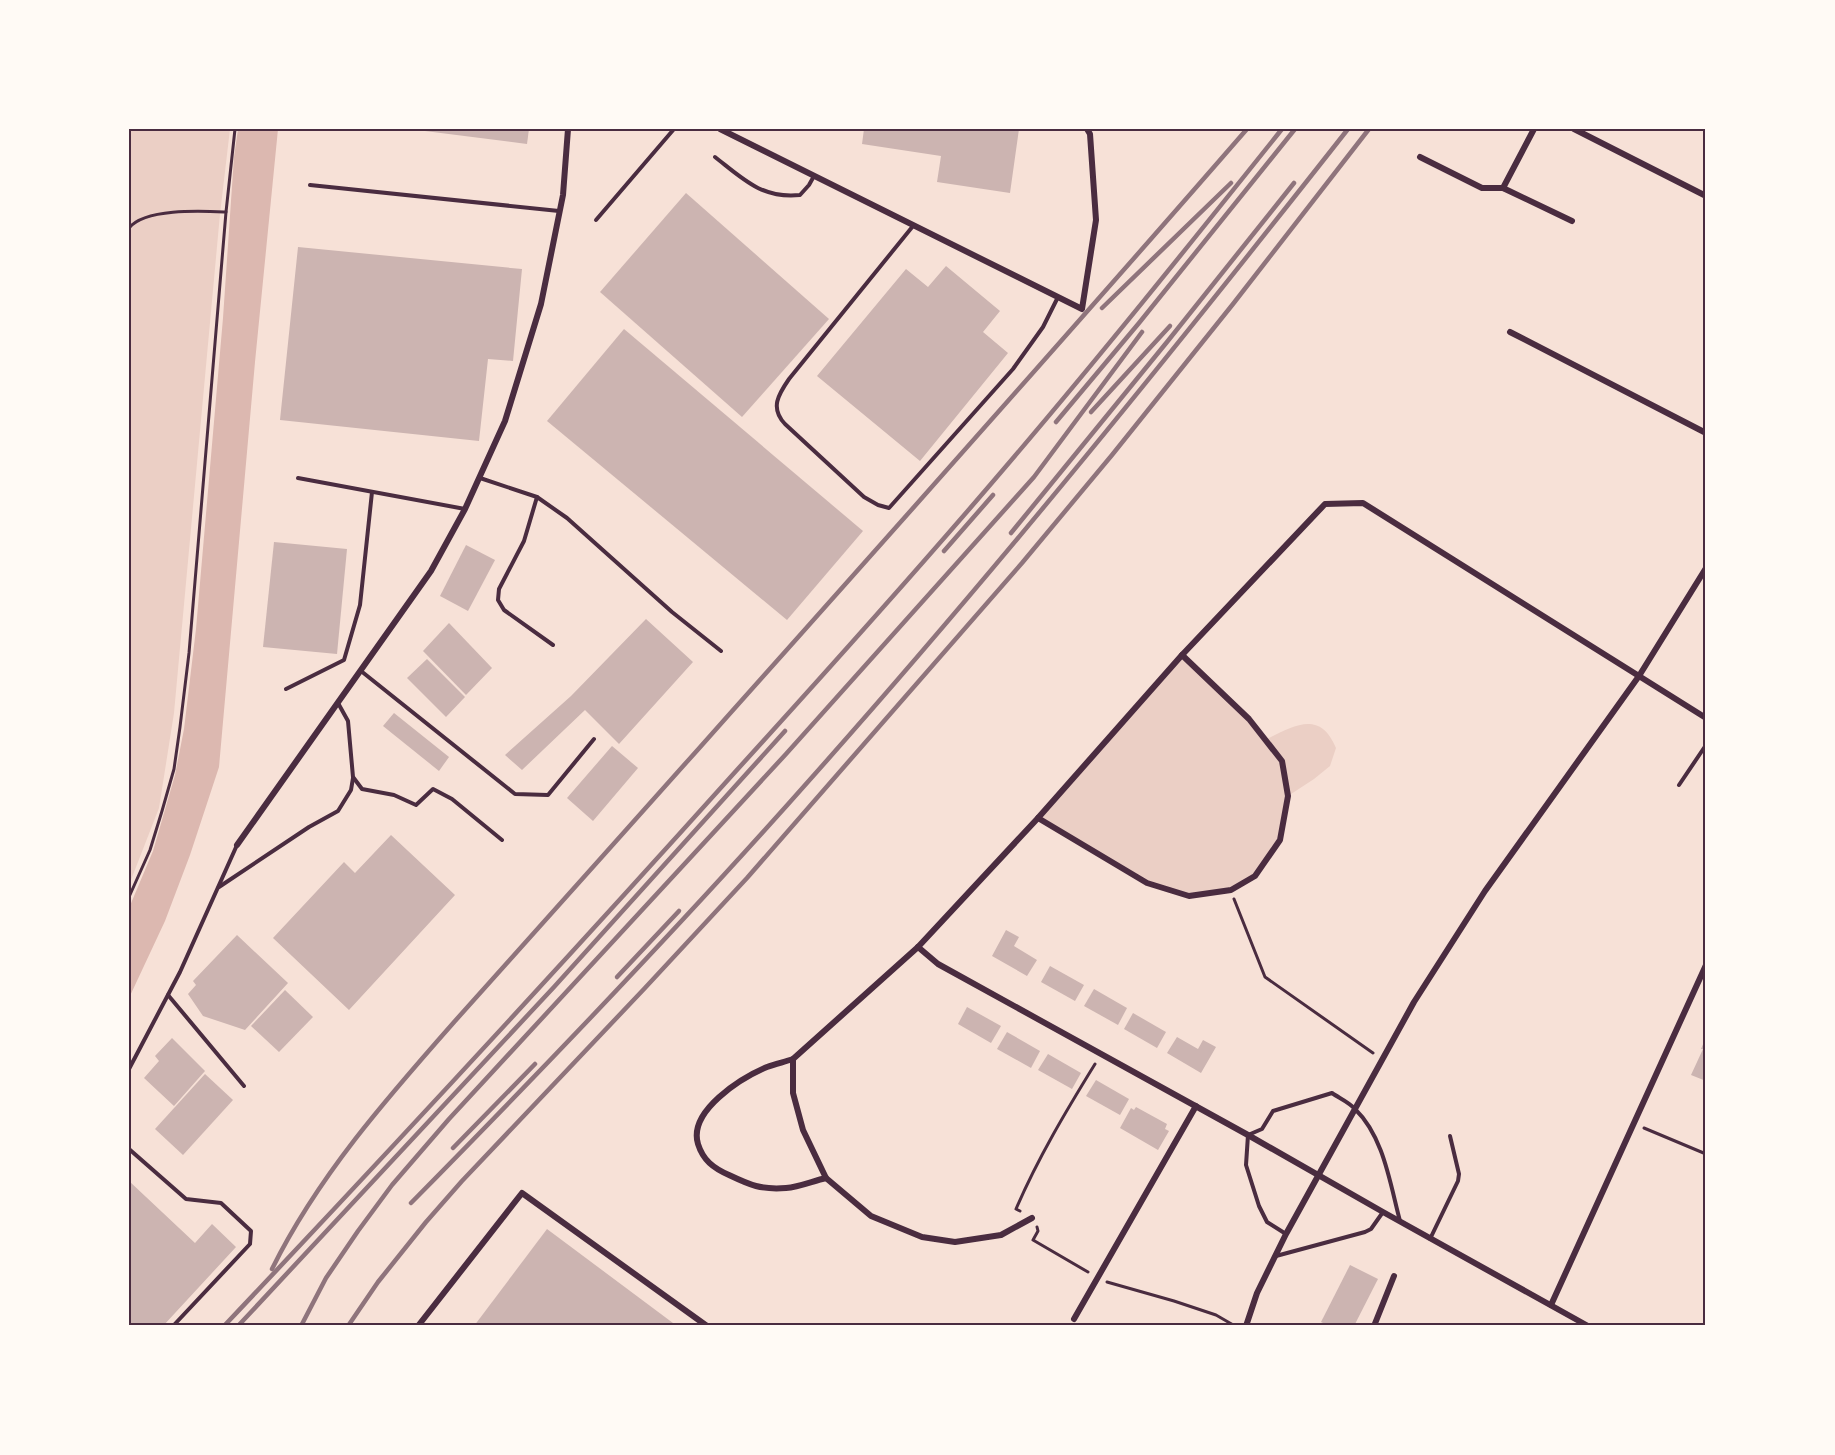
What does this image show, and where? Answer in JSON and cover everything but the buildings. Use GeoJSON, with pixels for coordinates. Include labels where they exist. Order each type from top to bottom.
{"type":"FeatureCollection","features":[{"type":"Feature","properties":{"kind":"street"},"geometry":{"type":"LineString","coordinates":[[237,845],[431,571],[465,509],[506,421],[542,304],[563,195],[568,129]]}},
{"type":"Feature","properties":{"kind":"street"},"geometry":{"type":"LineString","coordinates":[[720,129],[1082,309],[1096,220],[1090,134],[1087,129]]}},
{"type":"Feature","properties":{"kind":"street"},"geometry":{"type":"LineString","coordinates":[[1503,188],[1534,129]]}},
{"type":"Feature","properties":{"kind":"street"},"geometry":{"type":"LineString","coordinates":[[1574,129],[1706,196]]}},
{"type":"Feature","properties":{"kind":"street"},"geometry":{"type":"LineString","coordinates":[[1420,157],[1482,188],[1503,188],[1572,221]]}},
{"type":"Feature","properties":{"kind":"street"},"geometry":{"type":"LineString","coordinates":[[1510,332],[1706,433]]}},
{"type":"Feature","properties":{"kind":"street"},"geometry":{"type":"LineString","coordinates":[[826,1178],[787,1188],[758,1188],[716,1169],[702,1156],[697,1139],[700,1119],[720,1096],[740,1082],[758,1072],[793,1059],[918,947],[1038,818],[1182,655],[1325,504],[1363,502],[1706,718]]}},
{"type":"Feature","properties":{"kind":"street"},"geometry":{"type":"LineString","coordinates":[[1246,1326],[1257,1293],[1286,1234],[1414,1002],[1485,891],[1639,676],[1706,568]]}},
{"type":"Feature","properties":{"kind":"street"},"geometry":{"type":"LineString","coordinates":[[1038,818],[1147,883],[1189,896],[1231,890],[1255,876],[1280,840],[1288,796],[1282,761],[1249,719],[1182,655]]}},
{"type":"Feature","properties":{"kind":"street"},"geometry":{"type":"LineString","coordinates":[[918,947],[938,964],[1588,1326]]}},
{"type":"Feature","properties":{"kind":"street"},"geometry":{"type":"LineString","coordinates":[[1551,1305],[1706,965]]}},
{"type":"Feature","properties":{"kind":"street"},"geometry":{"type":"LineString","coordinates":[[793,1059],[793,1093],[803,1130],[826,1178],[871,1216],[922,1237],[955,1242],[1001,1235],[1032,1218]]}},
{"type":"Feature","properties":{"kind":"street"},"geometry":{"type":"LineString","coordinates":[[1074,1319],[1196,1106]]}},
{"type":"Feature","properties":{"kind":"street"},"geometry":{"type":"LineString","coordinates":[[418,1326],[522,1193],[707,1326]]}},
{"type":"Feature","properties":{"kind":"street"},"geometry":{"type":"LineString","coordinates":[[1374,1326],[1394,1276]]}},
{"type":"Feature","properties":{"kind":"lane"},"geometry":{"type":"LineString","coordinates":[[596,220],[675,129]]}},
{"type":"Feature","properties":{"kind":"lane"},"geometry":{"type":"LineString","coordinates":[[715,157],[751,185],[768,193],[785,196],[800,195],[814,176]]}},
{"type":"Feature","properties":{"kind":"lane"},"geometry":{"type":"LineString","coordinates":[[309,185],[560,211]]}},
{"type":"Feature","properties":{"kind":"lane"},"geometry":{"type":"LineString","coordinates":[[914,225],[789,379],[778,398],[776,408],[778,417],[785,424],[864,497],[878,505],[889,508],[1013,369],[1043,327],[1058,297]]}},
{"type":"Feature","properties":{"kind":"lane"},"geometry":{"type":"LineString","coordinates":[[298,478],[465,509]]}},
{"type":"Feature","properties":{"kind":"lane"},"geometry":{"type":"LineString","coordinates":[[479,478],[537,497],[567,518],[672,612],[721,651]]}},
{"type":"Feature","properties":{"kind":"lane"},"geometry":{"type":"LineString","coordinates":[[286,689],[344,660],[360,605],[372,492]]}},
{"type":"Feature","properties":{"kind":"lane"},"geometry":{"type":"LineString","coordinates":[[537,497],[524,541],[499,589],[498,600],[504,610],[553,645]]}},
{"type":"Feature","properties":{"kind":"lane"},"geometry":{"type":"LineString","coordinates":[[361,671],[515,794],[548,795],[594,739]]}},
{"type":"Feature","properties":{"kind":"lane"},"geometry":{"type":"LineString","coordinates":[[218,889],[309,827],[338,811],[351,790],[353,777],[348,721],[338,702]]}},
{"type":"Feature","properties":{"kind":"lane"},"geometry":{"type":"LineString","coordinates":[[1679,785],[1706,745]]}},
{"type":"Feature","properties":{"kind":"lane"},"geometry":{"type":"LineString","coordinates":[[353,777],[362,789],[394,795],[416,805],[433,789],[452,799],[502,840]]}},
{"type":"Feature","properties":{"kind":"lane"},"geometry":{"type":"LineString","coordinates":[[129,1069],[168,995],[237,845]]}},
{"type":"Feature","properties":{"kind":"lane"},"geometry":{"type":"LineString","coordinates":[[168,995],[244,1086]]}},
{"type":"Feature","properties":{"kind":"lane"},"geometry":{"type":"LineString","coordinates":[[1286,1234],[1267,1222],[1259,1206],[1246,1165],[1248,1135],[1262,1129],[1273,1112],[1332,1093],[1354,1108],[1369,1126],[1379,1147],[1400,1222]]}},
{"type":"Feature","properties":{"kind":"lane"},"geometry":{"type":"LineString","coordinates":[[1430,1239],[1458,1180],[1459,1174],[1450,1136]]}},
{"type":"Feature","properties":{"kind":"lane"},"geometry":{"type":"LineString","coordinates":[[129,1149],[186,1199],[221,1203],[251,1231],[250,1244],[173,1326]]}},
{"type":"Feature","properties":{"kind":"lane"},"geometry":{"type":"LineString","coordinates":[[1275,1257],[1365,1232],[1371,1229],[1383,1212]]}},
{"type":"Feature","properties":{"kind":"path"},"geometry":{"type":"LineString","coordinates":[[129,897],[150,849],[162,811],[174,769],[180,726],[189,653],[235,129]]}},
{"type":"Feature","properties":{"kind":"path"},"geometry":{"type":"LineString","coordinates":[[129,228],[134,221],[159,214],[193,211],[226,212]]}},
{"type":"Feature","properties":{"kind":"path"},"geometry":{"type":"LineString","coordinates":[[1231,890],[1265,977],[1382,1059]]}},
{"type":"Feature","properties":{"kind":"path"},"geometry":{"type":"LineString","coordinates":[[1101,1054],[1052,1137],[1016,1209],[1036,1222],[1038,1231],[1034,1240],[1098,1278],[1216,1315],[1235,1326]]}},
{"type":"Feature","properties":{"kind":"path"},"geometry":{"type":"LineString","coordinates":[[1634,1124],[1706,1154]]}},
{"type":"Feature","properties":{"kind":"shaded area"},"geometry":{"type":"Polygon","coordinates":[[[129,129],[230,129],[220,214],[174,713],[159,808],[129,885],[129,129]]]}},
{"type":"Feature","properties":{"kind":"shaded area"},"geometry":{"type":"Polygon","coordinates":[[[238,129],[278,129],[219,767],[165,921],[129,998],[129,908],[153,851],[175,775],[184,729],[196,629],[238,129]]]}},
{"type":"Feature","properties":{"kind":"shaded area"},"geometry":{"type":"Polygon","coordinates":[[[1182,655],[1249,719],[1265,740],[1296,726],[1314,725],[1322,728],[1330,736],[1336,748],[1330,766],[1288,796],[1280,840],[1255,876],[1231,890],[1189,896],[1147,883],[1038,818],[1182,655]]]}},
{"type":"Feature","properties":{"kind":"railway"},"geometry":{"type":"LineString","coordinates":[[272,1269],[290,1235],[332,1170],[404,1079],[938,481],[1247,129]]}},
{"type":"Feature","properties":{"kind":"railway"},"geometry":{"type":"LineString","coordinates":[[224,1326],[546,981],[903,585],[1073,386],[1282,129]]}},
{"type":"Feature","properties":{"kind":"railway"},"geometry":{"type":"LineString","coordinates":[[1056,422],[1295,129]]}},
{"type":"Feature","properties":{"kind":"railway"},"geometry":{"type":"LineString","coordinates":[[411,1203],[666,938],[765,830],[952,617],[1086,456],[1348,129]]}},
{"type":"Feature","properties":{"kind":"railway"},"geometry":{"type":"LineString","coordinates":[[348,1326],[378,1282],[462,1181],[747,878],[1022,563],[1233,304],[1369,129]]}},
{"type":"Feature","properties":{"kind":"railway"},"geometry":{"type":"LineString","coordinates":[[1102,308],[1231,183]]}},
{"type":"Feature","properties":{"kind":"railway"},"geometry":{"type":"LineString","coordinates":[[1011,533],[1294,183]]}},
{"type":"Feature","properties":{"kind":"railway"},"geometry":{"type":"LineString","coordinates":[[1091,412],[1170,326]]}},
{"type":"Feature","properties":{"kind":"railway"},"geometry":{"type":"LineString","coordinates":[[301,1326],[326,1278],[392,1185],[449,1119],[786,754],[1034,477],[1142,332]]}},
{"type":"Feature","properties":{"kind":"railway"},"geometry":{"type":"LineString","coordinates":[[944,551],[993,495]]}},
{"type":"Feature","properties":{"kind":"railway"},"geometry":{"type":"LineString","coordinates":[[238,1326],[554,987],[785,731]]}},
{"type":"Feature","properties":{"kind":"railway"},"geometry":{"type":"LineString","coordinates":[[617,977],[679,911]]}},
{"type":"Feature","properties":{"kind":"railway"},"geometry":{"type":"LineString","coordinates":[[453,1148],[535,1064]]}}]}
